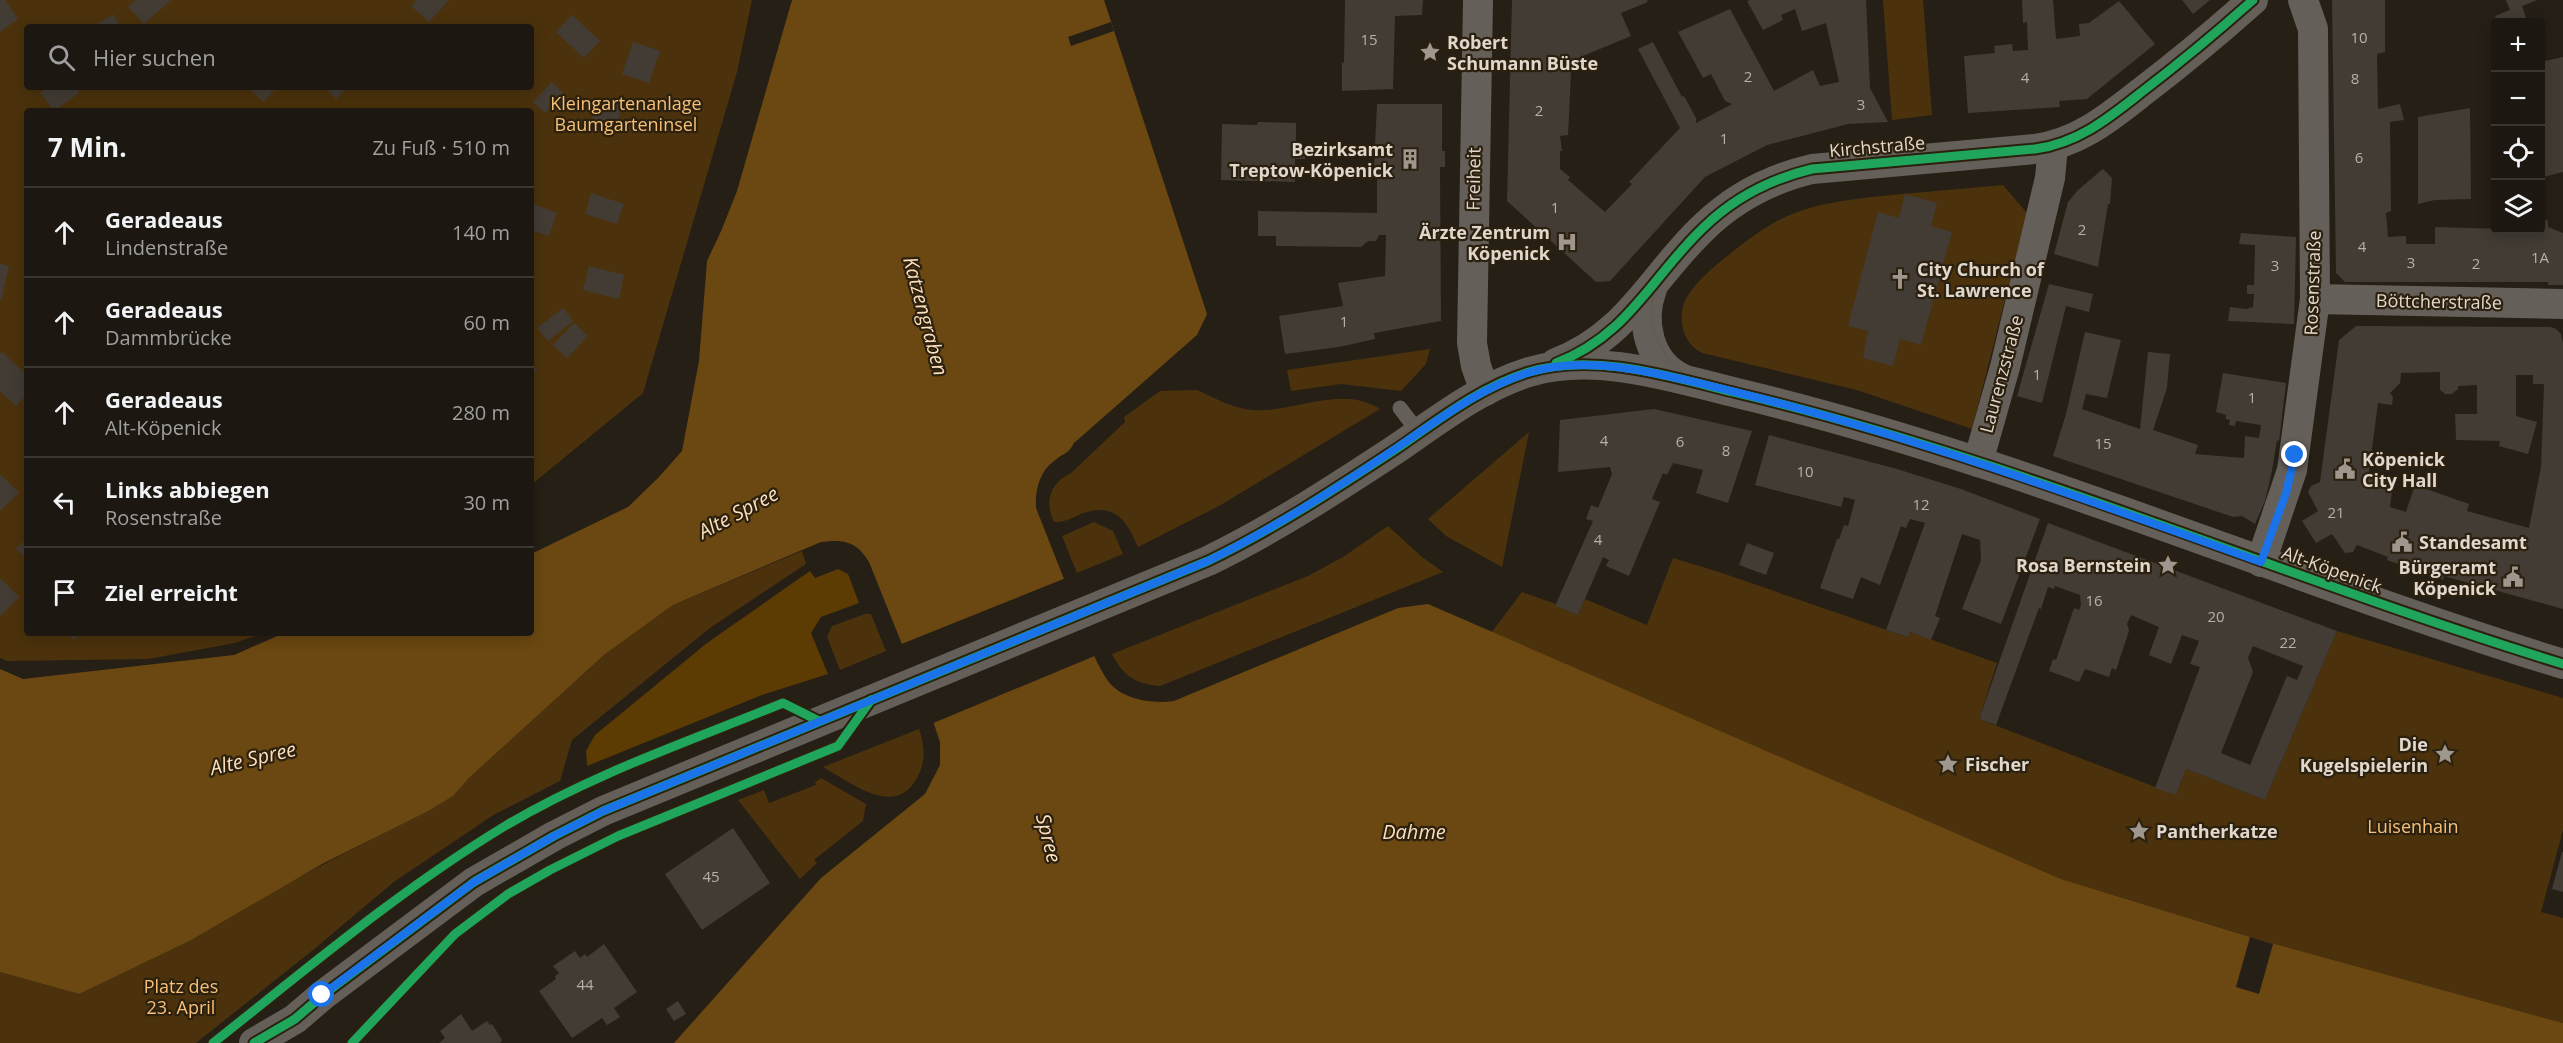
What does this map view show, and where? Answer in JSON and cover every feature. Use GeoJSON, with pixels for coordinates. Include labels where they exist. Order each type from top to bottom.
{"type":"FeatureCollection","features":[{"type":"Feature","properties":{"kind":"street","name":"Freiheit"},"geometry":{"type":"LineString","coordinates":[[1478,0],[1472,343],[1476,366],[1485,391]]}},
{"type":"Feature","properties":{"kind":"street","name":"Kirchstraße"},"geometry":{"type":"LineString","coordinates":[[1528,372],[1566,359],[1596,342],[1628,316],[1689,243],[1720,213],[1750,191],[1788,176],[1840,165],[2053,146],[2079,136],[2115,114],[2178,66],[2253,0]]}},
{"type":"Feature","properties":{"kind":"street","name":"Rosenstraße"},"geometry":{"type":"LineString","coordinates":[[2261,562],[2292,470],[2315,299],[2313,29],[2303,0]]}},
{"type":"Feature","properties":{"kind":"street","name":"Laurenzstraße"},"geometry":{"type":"LineString","coordinates":[[1978,462],[2005,368],[2050,178],[2053,146]]}},
{"type":"Feature","properties":{"kind":"street","name":"Alt-Köpenick"},"geometry":{"type":"LineString","coordinates":[[1652,288],[1646,319],[1651,344],[1663,364],[1671,372],[1688,382]]}},
{"type":"Feature","properties":{"kind":"street","name":"Böttcherstraße"},"geometry":{"type":"LineString","coordinates":[[2315,299],[2563,304]]}},
{"type":"Feature","properties":{"kind":"street","name":"Alt-Köpenick"},"geometry":{"type":"LineString","coordinates":[[264,1042],[322,995],[474,882],[554,836],[603,811],[1208,561],[1254,538],[1485,391],[1528,372],[1560,367],[1602,367],[1650,373],[1860,425],[1978,462],[2396,610],[2563,664]]}},
{"type":"Feature","properties":{"kind":"lane"},"geometry":{"type":"LineString","coordinates":[[1400,408],[1419,433]]}},
{"type":"Feature","properties":{"kind":"green space","name":"Kleingartenanlage Baumgarteninsel"},"geometry":{"type":"Polygon","coordinates":[[[0,0],[752,0],[737,72],[643,393],[534,483],[534,108],[24,108],[24,636],[255,636],[235,643],[148,659],[7,661],[0,658],[0,0]]]}},
{"type":"Feature","properties":{"kind":"green space"},"geometry":{"type":"Polygon","coordinates":[[[1883,0],[1923,0],[1932,115],[1892,120],[1883,0]]]}},
{"type":"Feature","properties":{"kind":"green space"},"geometry":{"type":"Polygon","coordinates":[[[2003,185],[2027,213],[1972,429],[1857,390],[1702,353],[1696,350],[1685,335],[1682,311],[1687,296],[1697,283],[1757,233],[1781,219],[1810,208],[1840,201],[2003,185]]]}},
{"type":"Feature","properties":{"kind":"green space"},"geometry":{"type":"Polygon","coordinates":[[[1430,349],[1426,364],[1401,391],[1341,384],[1291,391],[1287,370],[1430,349]]]}},
{"type":"Feature","properties":{"kind":"green space"},"geometry":{"type":"Polygon","coordinates":[[[1197,390],[1231,405],[1253,410],[1285,408],[1334,399],[1365,402],[1380,409],[1219,506],[1138,547],[1129,528],[1110,512],[1092,511],[1064,521],[1054,522],[1049,500],[1054,487],[1125,422],[1124,417],[1160,391],[1197,390]]]}},
{"type":"Feature","properties":{"kind":"green space"},"geometry":{"type":"Polygon","coordinates":[[[1529,432],[1502,567],[1446,536],[1428,519],[1529,432]]]}},
{"type":"Feature","properties":{"kind":"green space"},"geometry":{"type":"Polygon","coordinates":[[[1094,522],[1113,531],[1123,554],[1077,573],[1062,536],[1094,522]]]}},
{"type":"Feature","properties":{"kind":"green space"},"geometry":{"type":"Polygon","coordinates":[[[1388,526],[1422,557],[1443,572],[1160,686],[1131,678],[1112,654],[1308,576],[1343,557],[1388,526]]]}},
{"type":"Feature","properties":{"kind":"green space","name":"Platz des 23. April"},"geometry":{"type":"Polygon","coordinates":[[[802,551],[806,564],[710,628],[572,740],[560,781],[495,814],[395,881],[196,1043],[0,1043],[0,972],[79,994],[453,796],[469,778],[604,655],[673,605],[802,551]]]}},
{"type":"Feature","properties":{"kind":"green space","name":"Luisenhain"},"geometry":{"type":"Polygon","coordinates":[[[1673,558],[1907,637],[1910,632],[1997,663],[1979,719],[2176,795],[2186,769],[2265,800],[2337,631],[2563,698],[2563,830],[2541,912],[2563,918],[2563,1023],[2250,937],[2061,879],[1491,633],[1522,592],[1556,604],[1578,615],[1585,599],[1647,625],[1673,558]]]}},
{"type":"Feature","properties":{"kind":"green space"},"geometry":{"type":"Polygon","coordinates":[[[871,614],[886,651],[840,670],[827,637],[832,626],[871,614]]]}},
{"type":"Feature","properties":{"kind":"green space"},"geometry":{"type":"Polygon","coordinates":[[[919,729],[923,748],[922,766],[908,790],[897,796],[872,794],[823,767],[919,729]]]}},
{"type":"Feature","properties":{"kind":"green space"},"geometry":{"type":"Polygon","coordinates":[[[821,778],[866,804],[863,821],[814,860],[817,863],[800,879],[738,800],[764,790],[769,803],[816,785],[815,782],[821,778]]]}},
{"type":"Feature","properties":{"kind":"shaded area"},"geometry":{"type":"Polygon","coordinates":[[[838,569],[848,574],[859,603],[821,617],[811,633],[828,674],[762,695],[587,766],[586,751],[595,735],[707,643],[810,571],[815,578],[838,569]]]}},
{"type":"Feature","properties":{"kind":"water"},"geometry":{"type":"Polygon","coordinates":[[[792,0],[1104,0],[1207,314],[1197,335],[1074,443],[1068,451],[1049,465],[1041,476],[1037,489],[1036,508],[1096,660],[1108,681],[1121,693],[1148,701],[1174,701],[1398,608],[1428,604],[2061,879],[2250,937],[2563,1023],[2563,1043],[674,1043],[821,878],[925,794],[940,765],[940,742],[934,724],[869,562],[860,550],[843,541],[821,542],[673,605],[604,655],[469,778],[453,796],[324,863],[191,940],[79,994],[0,972],[0,669],[23,679],[234,655],[277,636],[534,636],[534,553],[628,507],[682,451],[699,361],[707,261],[737,191],[792,0]]]}},
{"type":"Feature","properties":{"kind":"pier"},"geometry":{"type":"Polygon","coordinates":[[[1111,22],[1114,31],[1071,46],[1068,37],[1111,22]]]}},
{"type":"Feature","properties":{"kind":"pier"},"geometry":{"type":"Polygon","coordinates":[[[1066,578],[1097,655],[931,724],[899,645],[1066,578]]]}},
{"type":"Feature","properties":{"kind":"pier"},"geometry":{"type":"Polygon","coordinates":[[[2250,937],[2273,944],[2259,994],[2236,987],[2250,937]]]}},
{"type":"Feature","properties":{"kind":"building"},"geometry":{"type":"Polygon","coordinates":[[[0,0],[5,0],[18,19],[0,32],[0,0]]]}},
{"type":"Feature","properties":{"kind":"building"},"geometry":{"type":"Polygon","coordinates":[[[136,0],[171,0],[144,24],[128,7],[136,0]]]}},
{"type":"Feature","properties":{"kind":"building"},"geometry":{"type":"Polygon","coordinates":[[[416,0],[449,0],[429,22],[411,6],[416,0]]]}},
{"type":"Feature","properties":{"kind":"building"},"geometry":{"type":"Polygon","coordinates":[[[1345,0],[1423,0],[1422,15],[1395,16],[1393,89],[1342,91],[1345,0]]]}},
{"type":"Feature","properties":{"kind":"building"},"geometry":{"type":"Polygon","coordinates":[[[1512,0],[1647,0],[1648,2],[1621,13],[1631,36],[1566,63],[1571,73],[1568,135],[1560,136],[1562,151],[1560,151],[1560,169],[1570,177],[1568,180],[1605,212],[1632,184],[1629,182],[1680,128],[1638,49],[1653,42],[1682,97],[1684,96],[1696,118],[1696,123],[1732,104],[1725,101],[1711,74],[1703,78],[1678,32],[1730,9],[1774,91],[1813,70],[1820,86],[1839,82],[1826,23],[1802,31],[1795,9],[1781,15],[1783,20],[1763,30],[1747,1],[1750,0],[1866,0],[1870,88],[1888,122],[1848,124],[1767,145],[1705,177],[1610,281],[1596,282],[1507,201],[1512,0]]]}},
{"type":"Feature","properties":{"kind":"building"},"geometry":{"type":"Polygon","coordinates":[[[2022,0],[2053,0],[2056,39],[2080,36],[2079,24],[2089,23],[2119,1],[2155,44],[2087,99],[2059,101],[2060,107],[1968,113],[1964,56],[1995,53],[1994,46],[2012,44],[2013,51],[2028,50],[2027,22],[2023,23],[2022,0]]]}},
{"type":"Feature","properties":{"kind":"building"},"geometry":{"type":"Polygon","coordinates":[[[2182,0],[2210,0],[2193,14],[2182,0]]]}},
{"type":"Feature","properties":{"kind":"building"},"geometry":{"type":"Polygon","coordinates":[[[2332,0],[2385,0],[2385,52],[2377,54],[2378,109],[2400,104],[2404,120],[2390,122],[2391,211],[2386,213],[2388,237],[2406,236],[2406,244],[2435,244],[2435,227],[2491,229],[2491,234],[2545,234],[2545,220],[2548,220],[2548,227],[2563,233],[2563,285],[2548,285],[2548,282],[2345,282],[2336,273],[2332,0]]]}},
{"type":"Feature","properties":{"kind":"building"},"geometry":{"type":"Polygon","coordinates":[[[2506,0],[2537,0],[2522,6],[2526,18],[2496,18],[2495,16],[2510,10],[2506,0]]]}},
{"type":"Feature","properties":{"kind":"building"},"geometry":{"type":"Polygon","coordinates":[[[113,14],[119,24],[97,24],[113,14]]]}},
{"type":"Feature","properties":{"kind":"building"},"geometry":{"type":"Polygon","coordinates":[[[572,15],[600,41],[584,58],[556,32],[572,15]]]}},
{"type":"Feature","properties":{"kind":"building"},"geometry":{"type":"Polygon","coordinates":[[[633,42],[660,51],[649,83],[622,74],[633,42]]]}},
{"type":"Feature","properties":{"kind":"building"},"geometry":{"type":"Polygon","coordinates":[[[2563,57],[2563,172],[2545,177],[2545,72],[2545,61],[2563,57]]]}},
{"type":"Feature","properties":{"kind":"building"},"geometry":{"type":"Polygon","coordinates":[[[552,82],[563,93],[545,113],[533,102],[552,82]]]}},
{"type":"Feature","properties":{"kind":"building"},"geometry":{"type":"Polygon","coordinates":[[[44,90],[76,90],[79,93],[58,108],[52,108],[40,93],[44,90]]]}},
{"type":"Feature","properties":{"kind":"building"},"geometry":{"type":"Polygon","coordinates":[[[251,90],[275,90],[263,102],[251,90]]]}},
{"type":"Feature","properties":{"kind":"building"},"geometry":{"type":"Polygon","coordinates":[[[327,90],[345,90],[336,99],[327,90]]]}},
{"type":"Feature","properties":{"kind":"building"},"geometry":{"type":"Polygon","coordinates":[[[592,103],[619,103],[620,131],[593,132],[592,103]]]}},
{"type":"Feature","properties":{"kind":"building"},"geometry":{"type":"Polygon","coordinates":[[[1377,104],[1442,104],[1442,151],[1445,151],[1445,167],[1440,167],[1441,321],[1374,333],[1375,339],[1339,347],[1285,354],[1279,316],[1343,306],[1338,283],[1385,276],[1386,235],[1379,235],[1376,241],[1368,241],[1361,247],[1276,246],[1276,236],[1258,236],[1258,211],[1377,213],[1377,168],[1374,168],[1377,104]]]}},
{"type":"Feature","properties":{"kind":"building"},"geometry":{"type":"Polygon","coordinates":[[[2470,108],[2471,199],[2435,200],[2418,204],[2418,117],[2470,108]]]}},
{"type":"Feature","properties":{"kind":"building"},"geometry":{"type":"Polygon","coordinates":[[[1258,122],[1296,123],[1296,147],[1305,147],[1305,159],[1295,159],[1295,182],[1221,180],[1222,124],[1257,125],[1258,122]]]}},
{"type":"Feature","properties":{"kind":"building"},"geometry":{"type":"Polygon","coordinates":[[[2103,169],[2112,178],[2110,204],[2108,204],[2098,267],[2054,254],[2068,202],[2078,190],[2103,169]]]}},
{"type":"Feature","properties":{"kind":"building"},"geometry":{"type":"Polygon","coordinates":[[[591,193],[624,204],[617,224],[585,214],[591,193]]]}},
{"type":"Feature","properties":{"kind":"building","name":"City Church of St. Lawrence"},"geometry":{"type":"Polygon","coordinates":[[[1905,194],[1937,203],[1931,226],[1952,232],[1921,345],[1900,339],[1893,366],[1863,358],[1868,331],[1848,326],[1878,212],[1899,218],[1905,194]]]}},
{"type":"Feature","properties":{"kind":"building"},"geometry":{"type":"Polygon","coordinates":[[[534,204],[557,213],[549,236],[534,231],[534,204]]]}},
{"type":"Feature","properties":{"kind":"building"},"geometry":{"type":"Polygon","coordinates":[[[2241,233],[2296,237],[2294,324],[2228,321],[2230,307],[2246,309],[2253,307],[2254,294],[2247,294],[2247,285],[2254,285],[2255,245],[2239,244],[2241,233]]]}},
{"type":"Feature","properties":{"kind":"building"},"geometry":{"type":"Polygon","coordinates":[[[0,264],[9,266],[1,301],[0,301],[0,264]]]}},
{"type":"Feature","properties":{"kind":"building"},"geometry":{"type":"Polygon","coordinates":[[[589,266],[624,275],[619,299],[583,290],[589,266]]]}},
{"type":"Feature","properties":{"kind":"building"},"geometry":{"type":"Polygon","coordinates":[[[2049,284],[2093,294],[2089,312],[2066,306],[2042,403],[2017,396],[2049,284]]]}},
{"type":"Feature","properties":{"kind":"building"},"geometry":{"type":"Polygon","coordinates":[[[563,308],[573,321],[548,341],[537,328],[563,308]]]}},
{"type":"Feature","properties":{"kind":"building"},"geometry":{"type":"Polygon","coordinates":[[[574,323],[588,336],[567,358],[553,345],[574,323]]]}},
{"type":"Feature","properties":{"kind":"building","name":"Köpenick City Hall"},"geometry":{"type":"Polygon","coordinates":[[[2356,326],[2550,327],[2561,334],[2563,343],[2563,609],[2444,576],[2443,580],[2387,560],[2388,557],[2357,545],[2353,552],[2345,553],[2332,534],[2316,543],[2302,521],[2318,511],[2308,492],[2311,486],[2320,482],[2339,340],[2356,326]],[[2440,372],[2401,373],[2400,383],[2390,393],[2393,397],[2392,405],[2378,403],[2369,472],[2380,474],[2388,482],[2392,491],[2390,507],[2406,512],[2415,485],[2469,504],[2467,511],[2529,528],[2541,467],[2544,384],[2533,384],[2533,375],[2516,375],[2516,416],[2537,422],[2528,454],[2499,446],[2500,441],[2456,440],[2455,414],[2477,414],[2477,385],[2458,386],[2452,394],[2445,394],[2440,390],[2440,372]]]}},
{"type":"Feature","properties":{"kind":"building"},"geometry":{"type":"Polygon","coordinates":[[[2085,332],[2121,340],[2107,398],[2086,394],[2082,409],[2140,429],[2148,352],[2170,354],[2167,388],[2153,430],[2198,445],[2195,454],[2244,458],[2245,436],[2259,438],[2261,425],[2236,421],[2235,426],[2229,425],[2230,420],[2226,419],[2226,415],[2216,412],[2223,373],[2286,383],[2279,441],[2277,440],[2265,501],[2255,524],[2242,516],[2233,517],[2053,456],[2066,414],[2085,332]]]}},
{"type":"Feature","properties":{"kind":"building"},"geometry":{"type":"Polygon","coordinates":[[[2,352],[24,372],[24,397],[16,406],[0,391],[0,354],[2,352]]]}},
{"type":"Feature","properties":{"kind":"building"},"geometry":{"type":"Polygon","coordinates":[[[1654,409],[1752,431],[1728,503],[1696,493],[1703,470],[1673,463],[1667,475],[1663,473],[1652,499],[1660,502],[1629,576],[1606,566],[1609,560],[1603,557],[1578,615],[1555,606],[1593,521],[1586,519],[1591,505],[1598,508],[1612,474],[1610,467],[1558,472],[1560,420],[1654,409]]]}},
{"type":"Feature","properties":{"kind":"building"},"geometry":{"type":"Polygon","coordinates":[[[1769,435],[1897,469],[1961,489],[2040,519],[2001,624],[1962,609],[1981,560],[1980,540],[1962,534],[1935,616],[1940,618],[1931,640],[1910,632],[1908,637],[1886,630],[1925,523],[1910,519],[1906,528],[1901,526],[1880,585],[1861,577],[1853,599],[1820,588],[1837,539],[1844,525],[1848,526],[1855,500],[1844,497],[1841,507],[1755,485],[1769,435]]]}},
{"type":"Feature","properties":{"kind":"building"},"geometry":{"type":"Polygon","coordinates":[[[0,474],[19,493],[0,511],[0,474]]]}},
{"type":"Feature","properties":{"kind":"building"},"geometry":{"type":"Polygon","coordinates":[[[2048,523],[2337,631],[2265,800],[2186,769],[2176,795],[2155,788],[2200,667],[2190,664],[2199,641],[2182,635],[2171,664],[2149,655],[2159,627],[2131,615],[2127,624],[2129,631],[2116,670],[2112,668],[2109,677],[2085,669],[2079,682],[2049,671],[2053,659],[2056,660],[2074,608],[2079,610],[2081,605],[2080,595],[2055,586],[2054,589],[2048,587],[2041,609],[2039,608],[1996,725],[1979,719],[2048,523]],[[2253,646],[2248,658],[2253,672],[2221,753],[2250,765],[2287,676],[2297,680],[2303,666],[2253,646]]]}},
{"type":"Feature","properties":{"kind":"building"},"geometry":{"type":"Polygon","coordinates":[[[24,541],[24,556],[16,549],[24,541]]]}},
{"type":"Feature","properties":{"kind":"building"},"geometry":{"type":"Polygon","coordinates":[[[1747,543],[1774,553],[1766,575],[1739,565],[1747,543]]]}},
{"type":"Feature","properties":{"kind":"building"},"geometry":{"type":"Polygon","coordinates":[[[0,578],[19,597],[1,616],[0,614],[0,578]]]}},
{"type":"Feature","properties":{"kind":"building"},"geometry":{"type":"Polygon","coordinates":[[[733,828],[770,883],[702,930],[665,874],[733,828]]]}},
{"type":"Feature","properties":{"kind":"building"},"geometry":{"type":"Polygon","coordinates":[[[2563,852],[2563,892],[2552,889],[2563,852]]]}},
{"type":"Feature","properties":{"kind":"building"},"geometry":{"type":"Polygon","coordinates":[[[604,944],[637,992],[614,1008],[620,1017],[607,1025],[602,1018],[572,1038],[539,991],[556,979],[555,976],[559,973],[553,966],[575,951],[580,958],[585,954],[587,957],[604,944]]]}},
{"type":"Feature","properties":{"kind":"building"},"geometry":{"type":"Polygon","coordinates":[[[678,1001],[686,1014],[674,1021],[666,1009],[678,1001]]]}},
{"type":"Feature","properties":{"kind":"building"},"geometry":{"type":"Polygon","coordinates":[[[461,1014],[472,1031],[487,1021],[490,1025],[492,1024],[502,1040],[500,1043],[439,1043],[445,1038],[440,1031],[461,1014]]]}},
{"type":"Feature","properties":{"kind":"tram line"},"geometry":{"type":"LineString","coordinates":[[1124,589],[1172,569],[1265,521],[1485,383],[1597,334],[1628,310],[1700,228],[1733,202],[1751,192],[1812,169],[2014,151],[2049,143],[2082,130],[2143,94],[2254,0]]}},
{"type":"Feature","properties":{"kind":"tram line"},"geometry":{"type":"LineString","coordinates":[[1659,279],[1652,308],[1652,322],[1656,335],[1661,348],[1670,360],[1692,379]]}},
{"type":"Feature","properties":{"kind":"tram line"},"geometry":{"type":"LineString","coordinates":[[1129,603],[1211,567],[1288,525],[1499,392],[1531,379],[1559,372],[1618,368],[1667,376],[1769,400],[1978,462],[2479,639],[2563,665]]}},
{"type":"Feature","properties":{"kind":"cycle path"},"geometry":{"type":"LineString","coordinates":[[1556,363],[1581,351],[1621,321],[1704,227],[1728,207],[1754,190],[1812,169],[2035,149],[2066,141],[2080,135],[2118,110],[2185,58],[2253,0]]}},
{"type":"Feature","properties":{"kind":"cycle path"},"geometry":{"type":"LineString","coordinates":[[254,1043],[295,1019],[323,995],[474,882],[554,836],[603,811],[1208,561],[1304,508],[1443,416],[1493,386],[1529,372],[1554,367],[1580,365],[1633,369],[1686,380],[1842,420],[2049,486],[2460,631],[2563,664]]}},
{"type":"Feature","properties":{"kind":"cycle path"},"geometry":{"type":"LineString","coordinates":[[352,1043],[455,934],[508,894],[618,836],[838,746],[871,700]]}},
{"type":"Feature","properties":{"kind":"cycle path"},"geometry":{"type":"LineString","coordinates":[[213,1043],[429,876],[466,850],[538,807],[642,759],[783,703],[819,721]]}},
{"type":"Feature","properties":{"kind":"place","name":"Robert Schumann Büste"},"geometry":{"type":"Point","coordinates":[1430,52]}},
{"type":"Feature","properties":{"kind":"place","name":"Bezirksamt Treptow-Köpenick"},"geometry":{"type":"Point","coordinates":[1410,159]}},
{"type":"Feature","properties":{"kind":"place","name":"Ärzte Zentrum Köpenick"},"geometry":{"type":"Point","coordinates":[1567,242]}},
{"type":"Feature","properties":{"kind":"place","name":"City Church of St. Lawrence"},"geometry":{"type":"Point","coordinates":[1900,279]}},
{"type":"Feature","properties":{"kind":"place","name":"Köpenick City Hall"},"geometry":{"type":"Point","coordinates":[2345,469]}},
{"type":"Feature","properties":{"kind":"place","name":"Standesamt"},"geometry":{"type":"Point","coordinates":[2402,542]}},
{"type":"Feature","properties":{"kind":"place","name":"Rosa Bernstein"},"geometry":{"type":"Point","coordinates":[2168,565]}},
{"type":"Feature","properties":{"kind":"place","name":"Bürgeramt Köpenick"},"geometry":{"type":"Point","coordinates":[2513,577]}},
{"type":"Feature","properties":{"kind":"place","name":"Die Kugelspielerin"},"geometry":{"type":"Point","coordinates":[2445,754]}},
{"type":"Feature","properties":{"kind":"place","name":"Fischer"},"geometry":{"type":"Point","coordinates":[1948,764]}},
{"type":"Feature","properties":{"kind":"place","name":"Pantherkatze"},"geometry":{"type":"Point","coordinates":[2139,831]}},
{"type":"Feature","properties":{"kind":"route"},"geometry":{"type":"LineString","coordinates":[[322,995],[474,882],[554,836],[603,811],[1208,561],[1254,538],[1485,391],[1528,372],[1570,366],[1618,368],[1667,376],[1769,400],[1911,440],[1978,462],[2261,562],[2286,493],[2295,455]]}},
{"type":"Feature","properties":{"kind":"water label","name":"Katzengraben"},"geometry":{"type":"Point","coordinates":[926,316]}},
{"type":"Feature","properties":{"kind":"water label","name":"Alte Spree"},"geometry":{"type":"Point","coordinates":[738,512]}},
{"type":"Feature","properties":{"kind":"water label","name":"Alte Spree"},"geometry":{"type":"Point","coordinates":[253,758]}},
{"type":"Feature","properties":{"kind":"water label","name":"Dahme"},"geometry":{"type":"Point","coordinates":[1414,831]}},
{"type":"Feature","properties":{"kind":"water label","name":"Spree"},"geometry":{"type":"Point","coordinates":[1049,838]}}]}
